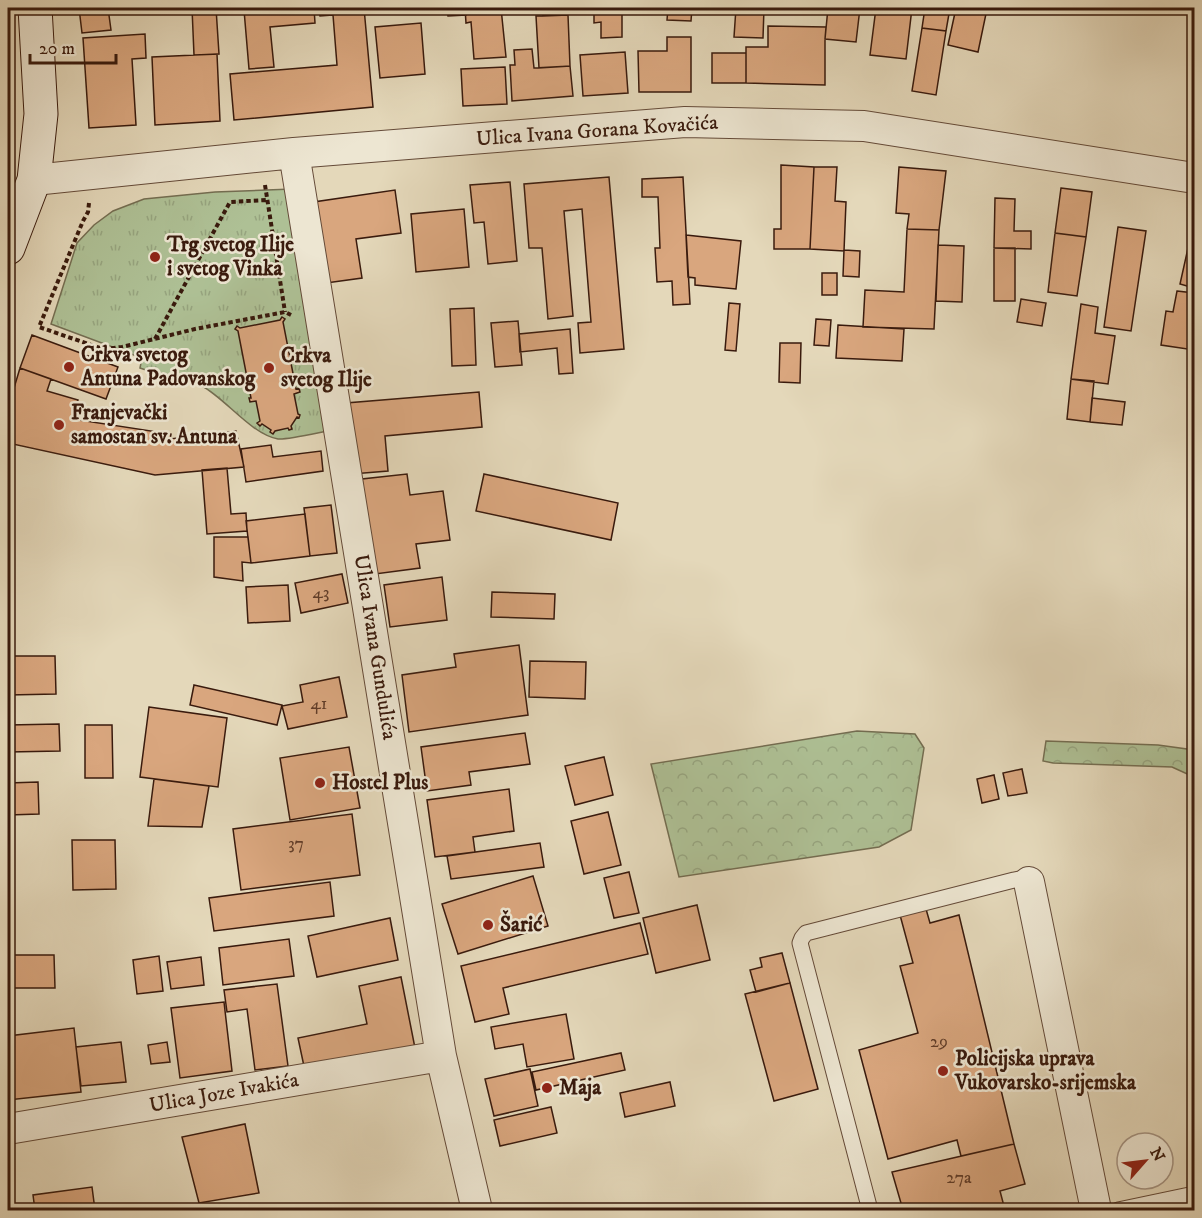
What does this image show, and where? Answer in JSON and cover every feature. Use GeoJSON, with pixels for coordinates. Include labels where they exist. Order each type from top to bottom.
{"type":"FeatureCollection","features":[{"type":"Feature","properties":{"kind":"main road"},"geometry":{"type":"LineString","coordinates":[[8,248],[34,180],[41,114],[35,8]]}},
{"type":"Feature","properties":{"kind":"street","name":"Ulica Ivana Gorana Kovačića"},"geometry":{"type":"LineString","coordinates":[[34,180],[294,153],[685,122],[864,126],[1194,178]]}},
{"type":"Feature","properties":{"kind":"street","name":"Ulica Ivana Gundulića"},"geometry":{"type":"LineString","coordinates":[[294,153],[441,1056],[477,1210]]}},
{"type":"Feature","properties":{"kind":"street"},"geometry":{"type":"LineString","coordinates":[[1029,882],[1096,1210]]}},
{"type":"Feature","properties":{"kind":"street","name":"Ulica Joze Ivakića"},"geometry":{"type":"LineString","coordinates":[[8,1129],[441,1056]]}},
{"type":"Feature","properties":{"kind":"lane"},"geometry":{"type":"LineString","coordinates":[[870,1210],[800,943],[802,938],[806,933],[1014,880],[1029,882]]}},
{"type":"Feature","properties":{"kind":"lane"},"geometry":{"type":"LineString","coordinates":[[1118,1210],[1194,1194]]}},
{"type":"Feature","properties":{"kind":"path"},"geometry":{"type":"LineString","coordinates":[[261,157],[285,312]]}},
{"type":"Feature","properties":{"kind":"path"},"geometry":{"type":"LineString","coordinates":[[86,175],[88,212],[39,327],[103,349],[122,347],[195,329],[285,312],[324,336]]}},
{"type":"Feature","properties":{"kind":"path"},"geometry":{"type":"LineString","coordinates":[[155,339],[230,202],[267,200]]}},
{"type":"Feature","properties":{"kind":"green space","name":"Trg svetog Ilije i svetog Vinka"},"geometry":{"type":"Polygon","coordinates":[[[292,189],[333,430],[283,439],[268,436],[202,386],[140,368],[142,358],[51,324],[77,243],[94,225],[113,211],[144,199],[215,192],[292,189]]]}},
{"type":"Feature","properties":{"kind":"green space"},"geometry":{"type":"Polygon","coordinates":[[[857,731],[915,734],[924,748],[911,830],[879,847],[679,877],[651,764],[857,731]]]}},
{"type":"Feature","properties":{"kind":"green space"},"geometry":{"type":"Polygon","coordinates":[[[1046,741],[1158,745],[1194,750],[1194,777],[1172,767],[1043,761],[1046,741]]]}},
{"type":"Feature","properties":{"kind":"building"},"geometry":{"type":"Polygon","coordinates":[[[79,8],[108,8],[111,30],[82,33],[79,8]]]}},
{"type":"Feature","properties":{"kind":"building"},"geometry":{"type":"Polygon","coordinates":[[[192,8],[216,8],[219,54],[194,55],[192,8]]]}},
{"type":"Feature","properties":{"kind":"building"},"geometry":{"type":"Polygon","coordinates":[[[222,8],[314,8],[315,23],[270,27],[274,67],[249,69],[244,10],[222,12],[222,8]]]}},
{"type":"Feature","properties":{"kind":"building"},"geometry":{"type":"Polygon","coordinates":[[[319,8],[364,8],[373,107],[234,120],[230,74],[337,65],[333,15],[320,16],[319,8]]]}},
{"type":"Feature","properties":{"kind":"building"},"geometry":{"type":"Polygon","coordinates":[[[447,8],[465,8],[466,15],[448,16],[447,8]]]}},
{"type":"Feature","properties":{"kind":"building"},"geometry":{"type":"Polygon","coordinates":[[[465,8],[501,8],[506,57],[474,59],[471,22],[466,23],[465,8]]]}},
{"type":"Feature","properties":{"kind":"building"},"geometry":{"type":"Polygon","coordinates":[[[543,8],[568,8],[568,15],[543,16],[543,8]]]}},
{"type":"Feature","properties":{"kind":"building"},"geometry":{"type":"Polygon","coordinates":[[[594,8],[622,8],[622,37],[601,38],[601,22],[594,23],[594,8]]]}},
{"type":"Feature","properties":{"kind":"building"},"geometry":{"type":"Polygon","coordinates":[[[668,8],[692,8],[691,21],[667,20],[668,8]]]}},
{"type":"Feature","properties":{"kind":"building"},"geometry":{"type":"Polygon","coordinates":[[[736,8],[764,8],[763,38],[734,37],[736,8]]]}},
{"type":"Feature","properties":{"kind":"building"},"geometry":{"type":"Polygon","coordinates":[[[828,8],[860,8],[856,42],[825,39],[828,8]]]}},
{"type":"Feature","properties":{"kind":"building"},"geometry":{"type":"Polygon","coordinates":[[[876,8],[912,8],[906,59],[870,55],[876,8]]]}},
{"type":"Feature","properties":{"kind":"building"},"geometry":{"type":"Polygon","coordinates":[[[925,8],[950,8],[946,31],[922,28],[925,8]]]}},
{"type":"Feature","properties":{"kind":"building"},"geometry":{"type":"Polygon","coordinates":[[[956,8],[987,9],[978,52],[948,45],[956,8]]]}},
{"type":"Feature","properties":{"kind":"building"},"geometry":{"type":"Polygon","coordinates":[[[568,15],[570,66],[539,68],[536,16],[568,15]]]}},
{"type":"Feature","properties":{"kind":"building"},"geometry":{"type":"Polygon","coordinates":[[[421,23],[425,74],[380,78],[375,27],[421,23]]]}},
{"type":"Feature","properties":{"kind":"building"},"geometry":{"type":"Polygon","coordinates":[[[768,26],[826,27],[825,85],[746,83],[746,47],[768,47],[768,26]]]}},
{"type":"Feature","properties":{"kind":"building"},"geometry":{"type":"Polygon","coordinates":[[[922,28],[946,31],[936,95],[912,91],[922,28]]]}},
{"type":"Feature","properties":{"kind":"building"},"geometry":{"type":"Polygon","coordinates":[[[145,34],[146,58],[132,59],[136,125],[89,128],[83,38],[145,34]]]}},
{"type":"Feature","properties":{"kind":"building"},"geometry":{"type":"Polygon","coordinates":[[[667,37],[691,37],[691,92],[639,92],[638,51],[667,51],[667,37]]]}},
{"type":"Feature","properties":{"kind":"building"},"geometry":{"type":"Polygon","coordinates":[[[532,49],[534,68],[570,66],[573,96],[512,101],[510,65],[515,65],[514,50],[532,49]]]}},
{"type":"Feature","properties":{"kind":"building"},"geometry":{"type":"Polygon","coordinates":[[[625,52],[628,93],[583,96],[580,55],[625,52]]]}},
{"type":"Feature","properties":{"kind":"building"},"geometry":{"type":"Polygon","coordinates":[[[712,53],[746,53],[746,83],[712,83],[712,53]]]}},
{"type":"Feature","properties":{"kind":"building"},"geometry":{"type":"Polygon","coordinates":[[[217,54],[220,121],[155,125],[152,57],[217,54]]]}},
{"type":"Feature","properties":{"kind":"building"},"geometry":{"type":"Polygon","coordinates":[[[505,67],[507,104],[463,106],[461,69],[505,67]]]}},
{"type":"Feature","properties":{"kind":"building"},"geometry":{"type":"Polygon","coordinates":[[[781,165],[814,167],[810,249],[774,249],[774,229],[781,229],[781,165]]]}},
{"type":"Feature","properties":{"kind":"building"},"geometry":{"type":"Polygon","coordinates":[[[814,167],[837,167],[835,201],[846,202],[844,251],[810,249],[814,167]]]}},
{"type":"Feature","properties":{"kind":"building"},"geometry":{"type":"Polygon","coordinates":[[[899,167],[946,171],[939,230],[907,229],[909,214],[896,213],[899,167]]]}},
{"type":"Feature","properties":{"kind":"building"},"geometry":{"type":"Polygon","coordinates":[[[609,177],[624,349],[580,353],[578,323],[591,322],[582,209],[564,211],[573,316],[548,319],[542,248],[529,248],[524,184],[609,177]]]}},
{"type":"Feature","properties":{"kind":"building"},"geometry":{"type":"Polygon","coordinates":[[[683,177],[690,304],[673,305],[672,281],[657,282],[655,248],[660,248],[658,197],[642,197],[642,179],[683,177]]]}},
{"type":"Feature","properties":{"kind":"building"},"geometry":{"type":"Polygon","coordinates":[[[510,182],[517,261],[488,264],[484,222],[474,223],[470,185],[510,182]]]}},
{"type":"Feature","properties":{"kind":"building"},"geometry":{"type":"Polygon","coordinates":[[[1061,188],[1092,192],[1086,237],[1055,233],[1061,188]]]}},
{"type":"Feature","properties":{"kind":"building"},"geometry":{"type":"Polygon","coordinates":[[[395,190],[401,233],[356,239],[362,278],[319,284],[307,203],[395,190]]]}},
{"type":"Feature","properties":{"kind":"building"},"geometry":{"type":"Polygon","coordinates":[[[995,198],[1015,199],[1014,231],[1031,231],[1031,249],[994,248],[995,198]]]}},
{"type":"Feature","properties":{"kind":"building"},"geometry":{"type":"Polygon","coordinates":[[[464,209],[469,267],[416,272],[411,214],[464,209]]]}},
{"type":"Feature","properties":{"kind":"building"},"geometry":{"type":"Polygon","coordinates":[[[1194,221],[1194,288],[1180,284],[1194,221]]]}},
{"type":"Feature","properties":{"kind":"building"},"geometry":{"type":"Polygon","coordinates":[[[1118,227],[1146,231],[1131,331],[1104,327],[1118,227]]]}},
{"type":"Feature","properties":{"kind":"building"},"geometry":{"type":"Polygon","coordinates":[[[907,229],[939,230],[934,329],[863,327],[865,290],[904,292],[907,229]]]}},
{"type":"Feature","properties":{"kind":"building"},"geometry":{"type":"Polygon","coordinates":[[[1055,233],[1086,237],[1077,296],[1048,292],[1055,233]]]}},
{"type":"Feature","properties":{"kind":"building"},"geometry":{"type":"Polygon","coordinates":[[[686,235],[741,241],[736,289],[695,285],[695,278],[688,277],[686,235]]]}},
{"type":"Feature","properties":{"kind":"building"},"geometry":{"type":"Polygon","coordinates":[[[938,245],[964,246],[962,302],[936,301],[938,245]]]}},
{"type":"Feature","properties":{"kind":"building"},"geometry":{"type":"Polygon","coordinates":[[[994,248],[1015,248],[1015,301],[994,301],[994,248]]]}},
{"type":"Feature","properties":{"kind":"building"},"geometry":{"type":"Polygon","coordinates":[[[844,250],[860,251],[859,277],[843,276],[844,250]]]}},
{"type":"Feature","properties":{"kind":"building"},"geometry":{"type":"Polygon","coordinates":[[[822,273],[837,273],[837,295],[822,295],[822,273]]]}},
{"type":"Feature","properties":{"kind":"building"},"geometry":{"type":"Polygon","coordinates":[[[1177,291],[1194,293],[1194,350],[1161,345],[1166,311],[1173,312],[1177,291]]]}},
{"type":"Feature","properties":{"kind":"building"},"geometry":{"type":"Polygon","coordinates":[[[1021,299],[1046,303],[1042,326],[1017,322],[1021,299]]]}},
{"type":"Feature","properties":{"kind":"building"},"geometry":{"type":"Polygon","coordinates":[[[729,303],[740,304],[736,351],[725,350],[729,303]]]}},
{"type":"Feature","properties":{"kind":"building"},"geometry":{"type":"Polygon","coordinates":[[[1081,304],[1098,307],[1095,333],[1115,336],[1108,384],[1071,379],[1081,304]]]}},
{"type":"Feature","properties":{"kind":"building"},"geometry":{"type":"Polygon","coordinates":[[[474,308],[476,365],[452,366],[450,309],[474,308]]]}},
{"type":"Feature","properties":{"kind":"building","name":"Crkva svetog Ilije"},"geometry":{"type":"Polygon","coordinates":[[[282,317],[285,319],[283,322],[296,389],[299,388],[300,392],[294,394],[300,415],[291,426],[292,429],[275,431],[273,434],[271,430],[257,423],[260,421],[256,401],[250,402],[238,331],[235,329],[237,326],[240,328],[280,320],[282,317]]]}},
{"type":"Feature","properties":{"kind":"building"},"geometry":{"type":"Polygon","coordinates":[[[816,319],[831,320],[829,346],[814,345],[816,319]]]}},
{"type":"Feature","properties":{"kind":"building"},"geometry":{"type":"Polygon","coordinates":[[[518,321],[522,365],[495,367],[491,323],[518,321]]]}},
{"type":"Feature","properties":{"kind":"building"},"geometry":{"type":"Polygon","coordinates":[[[838,325],[904,329],[902,361],[836,358],[838,325]]]}},
{"type":"Feature","properties":{"kind":"building"},"geometry":{"type":"Polygon","coordinates":[[[570,329],[573,373],[559,374],[557,348],[520,352],[519,334],[570,329]]]}},
{"type":"Feature","properties":{"kind":"building","name":"Crkva svetog Antuna Padovanskog"},"geometry":{"type":"Polygon","coordinates":[[[32,335],[118,367],[106,399],[20,368],[32,335]]]}},
{"type":"Feature","properties":{"kind":"building"},"geometry":{"type":"Polygon","coordinates":[[[780,343],[801,343],[800,383],[779,382],[780,343]]]}},
{"type":"Feature","properties":{"kind":"building"},"geometry":{"type":"Polygon","coordinates":[[[1194,365],[1194,392],[1190,392],[1194,365]]]}},
{"type":"Feature","properties":{"kind":"building","name":"Franjevački samostan sv. Antuna"},"geometry":{"type":"Polygon","coordinates":[[[20,368],[51,379],[47,391],[78,400],[72,419],[171,434],[170,439],[236,431],[244,467],[155,475],[8,443],[8,408],[20,368]]]}},
{"type":"Feature","properties":{"kind":"building"},"geometry":{"type":"Polygon","coordinates":[[[1071,379],[1094,381],[1090,422],[1067,419],[1071,379]]]}},
{"type":"Feature","properties":{"kind":"building"},"geometry":{"type":"Polygon","coordinates":[[[479,392],[482,427],[385,436],[388,471],[352,474],[346,403],[479,392]]]}},
{"type":"Feature","properties":{"kind":"building"},"geometry":{"type":"Polygon","coordinates":[[[1092,398],[1125,402],[1122,425],[1090,422],[1092,398]]]}},
{"type":"Feature","properties":{"kind":"building"},"geometry":{"type":"Polygon","coordinates":[[[271,445],[273,457],[321,451],[323,471],[246,482],[241,449],[271,445]]]}},
{"type":"Feature","properties":{"kind":"building"},"geometry":{"type":"Polygon","coordinates":[[[227,468],[231,514],[246,513],[247,531],[207,534],[202,470],[227,468]]]}},
{"type":"Feature","properties":{"kind":"building"},"geometry":{"type":"Polygon","coordinates":[[[407,474],[410,495],[443,491],[450,540],[416,544],[420,568],[375,574],[362,479],[407,474]]]}},
{"type":"Feature","properties":{"kind":"building"},"geometry":{"type":"Polygon","coordinates":[[[484,474],[618,503],[611,540],[476,511],[484,474]]]}},
{"type":"Feature","properties":{"kind":"building"},"geometry":{"type":"Polygon","coordinates":[[[331,505],[337,553],[310,556],[304,508],[331,505]]]}},
{"type":"Feature","properties":{"kind":"building"},"geometry":{"type":"Polygon","coordinates":[[[305,514],[310,556],[251,563],[246,521],[305,514]]]}},
{"type":"Feature","properties":{"kind":"building"},"geometry":{"type":"Polygon","coordinates":[[[214,537],[248,537],[251,563],[242,562],[243,581],[214,577],[214,537]]]}},
{"type":"Feature","properties":{"kind":"building"},"geometry":{"type":"Polygon","coordinates":[[[342,574],[348,603],[301,613],[295,583],[342,574]]]}},
{"type":"Feature","properties":{"kind":"building"},"geometry":{"type":"Polygon","coordinates":[[[442,577],[447,620],[390,627],[384,585],[442,577]]]}},
{"type":"Feature","properties":{"kind":"building"},"geometry":{"type":"Polygon","coordinates":[[[288,585],[290,621],[248,623],[246,587],[288,585]]]}},
{"type":"Feature","properties":{"kind":"building"},"geometry":{"type":"Polygon","coordinates":[[[492,592],[555,594],[554,619],[491,617],[492,592]]]}},
{"type":"Feature","properties":{"kind":"building"},"geometry":{"type":"Polygon","coordinates":[[[519,645],[528,715],[409,732],[402,675],[456,667],[454,654],[519,645]]]}},
{"type":"Feature","properties":{"kind":"building"},"geometry":{"type":"Polygon","coordinates":[[[8,656],[55,656],[56,694],[8,695],[8,656]]]}},
{"type":"Feature","properties":{"kind":"building"},"geometry":{"type":"Polygon","coordinates":[[[530,661],[586,662],[585,699],[529,697],[530,661]]]}},
{"type":"Feature","properties":{"kind":"building"},"geometry":{"type":"Polygon","coordinates":[[[339,677],[347,717],[288,729],[282,706],[303,702],[300,685],[339,677]]]}},
{"type":"Feature","properties":{"kind":"building"},"geometry":{"type":"Polygon","coordinates":[[[194,685],[282,705],[277,725],[190,705],[194,685]]]}},
{"type":"Feature","properties":{"kind":"building"},"geometry":{"type":"Polygon","coordinates":[[[149,707],[227,718],[218,787],[140,777],[149,707]]]}},
{"type":"Feature","properties":{"kind":"building"},"geometry":{"type":"Polygon","coordinates":[[[59,724],[60,751],[8,752],[8,725],[59,724]]]}},
{"type":"Feature","properties":{"kind":"building"},"geometry":{"type":"Polygon","coordinates":[[[85,725],[112,725],[113,778],[85,778],[85,725]]]}},
{"type":"Feature","properties":{"kind":"building"},"geometry":{"type":"Polygon","coordinates":[[[525,733],[530,764],[469,772],[471,785],[427,791],[421,747],[525,733]]]}},
{"type":"Feature","properties":{"kind":"building","name":"Hostel Plus"},"geometry":{"type":"Polygon","coordinates":[[[349,747],[360,808],[290,820],[280,758],[349,747]]]}},
{"type":"Feature","properties":{"kind":"building"},"geometry":{"type":"Polygon","coordinates":[[[604,757],[613,795],[575,805],[565,766],[604,757]]]}},
{"type":"Feature","properties":{"kind":"building"},"geometry":{"type":"Polygon","coordinates":[[[1022,769],[1027,793],[1008,796],[1003,773],[1022,769]]]}},
{"type":"Feature","properties":{"kind":"building"},"geometry":{"type":"Polygon","coordinates":[[[994,775],[999,799],[982,803],[977,779],[994,775]]]}},
{"type":"Feature","properties":{"kind":"building"},"geometry":{"type":"Polygon","coordinates":[[[154,779],[209,786],[202,827],[148,826],[154,779]]]}},
{"type":"Feature","properties":{"kind":"building"},"geometry":{"type":"Polygon","coordinates":[[[38,782],[39,814],[8,815],[8,783],[38,782]]]}},
{"type":"Feature","properties":{"kind":"building"},"geometry":{"type":"Polygon","coordinates":[[[509,789],[514,831],[473,837],[475,852],[435,857],[427,800],[509,789]]]}},
{"type":"Feature","properties":{"kind":"building"},"geometry":{"type":"Polygon","coordinates":[[[608,812],[621,865],[584,874],[571,821],[608,812]]]}},
{"type":"Feature","properties":{"kind":"building"},"geometry":{"type":"Polygon","coordinates":[[[352,814],[360,875],[241,890],[233,829],[352,814]]]}},
{"type":"Feature","properties":{"kind":"building"},"geometry":{"type":"Polygon","coordinates":[[[72,840],[115,840],[116,889],[73,890],[72,840]]]}},
{"type":"Feature","properties":{"kind":"building"},"geometry":{"type":"Polygon","coordinates":[[[540,843],[544,867],[451,879],[447,856],[540,843]]]}},
{"type":"Feature","properties":{"kind":"building"},"geometry":{"type":"Polygon","coordinates":[[[8,846],[14,846],[14,875],[8,875],[8,846]]]}},
{"type":"Feature","properties":{"kind":"building"},"geometry":{"type":"Polygon","coordinates":[[[629,872],[639,913],[614,918],[604,878],[629,872]]]}},
{"type":"Feature","properties":{"kind":"building"},"geometry":{"type":"Polygon","coordinates":[[[533,876],[548,926],[458,954],[442,904],[533,876]]]}},
{"type":"Feature","properties":{"kind":"building"},"geometry":{"type":"Polygon","coordinates":[[[330,882],[334,916],[214,931],[209,898],[330,882]]]}},
{"type":"Feature","properties":{"kind":"building"},"geometry":{"type":"Polygon","coordinates":[[[8,891],[11,891],[11,911],[8,911],[8,891]]]}},
{"type":"Feature","properties":{"kind":"building"},"geometry":{"type":"Polygon","coordinates":[[[697,905],[710,960],[656,973],[643,918],[697,905]]]}},
{"type":"Feature","properties":{"kind":"building"},"geometry":{"type":"Polygon","coordinates":[[[926,909],[930,923],[959,915],[1014,1144],[961,1156],[957,1140],[888,1159],[859,1050],[918,1033],[900,966],[913,963],[900,915],[926,909]]]}},
{"type":"Feature","properties":{"kind":"building"},"geometry":{"type":"Polygon","coordinates":[[[390,918],[398,960],[317,977],[308,936],[390,918]]]}},
{"type":"Feature","properties":{"kind":"building"},"geometry":{"type":"Polygon","coordinates":[[[640,923],[648,954],[503,988],[509,1014],[475,1022],[461,966],[640,923]]]}},
{"type":"Feature","properties":{"kind":"building"},"geometry":{"type":"Polygon","coordinates":[[[289,939],[294,976],[223,985],[219,948],[289,939]]]}},
{"type":"Feature","properties":{"kind":"building"},"geometry":{"type":"Polygon","coordinates":[[[782,953],[790,983],[756,992],[750,970],[762,967],[760,958],[782,953]]]}},
{"type":"Feature","properties":{"kind":"building"},"geometry":{"type":"Polygon","coordinates":[[[8,955],[54,955],[55,988],[8,988],[8,955]]]}},
{"type":"Feature","properties":{"kind":"building"},"geometry":{"type":"Polygon","coordinates":[[[159,956],[163,991],[137,994],[133,960],[159,956]]]}},
{"type":"Feature","properties":{"kind":"building"},"geometry":{"type":"Polygon","coordinates":[[[201,957],[204,985],[171,989],[167,962],[201,957]]]}},
{"type":"Feature","properties":{"kind":"building"},"geometry":{"type":"Polygon","coordinates":[[[401,977],[415,1048],[305,1071],[298,1038],[367,1024],[359,986],[401,977]]]}},
{"type":"Feature","properties":{"kind":"building"},"geometry":{"type":"Polygon","coordinates":[[[790,983],[818,1089],[774,1101],[745,994],[790,983]]]}},
{"type":"Feature","properties":{"kind":"building"},"geometry":{"type":"Polygon","coordinates":[[[277,984],[288,1066],[255,1070],[247,1009],[227,1012],[224,990],[277,984]]]}},
{"type":"Feature","properties":{"kind":"building"},"geometry":{"type":"Polygon","coordinates":[[[224,1002],[232,1071],[180,1078],[171,1008],[224,1002]]]}},
{"type":"Feature","properties":{"kind":"building"},"geometry":{"type":"Polygon","coordinates":[[[566,1014],[574,1059],[527,1067],[523,1044],[495,1049],[491,1027],[566,1014]]]}},
{"type":"Feature","properties":{"kind":"building"},"geometry":{"type":"Polygon","coordinates":[[[74,1028],[81,1092],[8,1100],[8,1036],[74,1028]]]}},
{"type":"Feature","properties":{"kind":"building"},"geometry":{"type":"Polygon","coordinates":[[[121,1042],[126,1082],[81,1086],[76,1047],[121,1042]]]}},
{"type":"Feature","properties":{"kind":"building"},"geometry":{"type":"Polygon","coordinates":[[[167,1042],[170,1062],[151,1064],[148,1045],[167,1042]]]}},
{"type":"Feature","properties":{"kind":"building"},"geometry":{"type":"Polygon","coordinates":[[[621,1053],[625,1070],[536,1090],[532,1072],[621,1053]]]}},
{"type":"Feature","properties":{"kind":"building"},"geometry":{"type":"Polygon","coordinates":[[[530,1069],[538,1106],[494,1116],[485,1079],[530,1069]]]}},
{"type":"Feature","properties":{"kind":"building"},"geometry":{"type":"Polygon","coordinates":[[[670,1082],[675,1106],[625,1117],[620,1093],[670,1082]]]}},
{"type":"Feature","properties":{"kind":"building"},"geometry":{"type":"Polygon","coordinates":[[[551,1107],[557,1133],[500,1146],[494,1120],[551,1107]]]}},
{"type":"Feature","properties":{"kind":"building"},"geometry":{"type":"Polygon","coordinates":[[[245,1124],[259,1193],[199,1203],[182,1137],[245,1124]]]}},
{"type":"Feature","properties":{"kind":"building"},"geometry":{"type":"Polygon","coordinates":[[[1014,1144],[1025,1184],[1000,1191],[1005,1210],[903,1210],[892,1172],[1014,1144]]]}},
{"type":"Feature","properties":{"kind":"building"},"geometry":{"type":"Polygon","coordinates":[[[92,1187],[95,1210],[35,1210],[33,1195],[92,1187]]]}},
{"type":"Feature","properties":{"kind":"place","name":"Trg svetog Ilije i svetog Vinka"},"geometry":{"type":"Point","coordinates":[155,257]}},
{"type":"Feature","properties":{"kind":"place","name":"Crkva svetog Antuna Padovanskog"},"geometry":{"type":"Point","coordinates":[69,367]}},
{"type":"Feature","properties":{"kind":"place","name":"Crkva svetog Ilije"},"geometry":{"type":"Point","coordinates":[269,368]}},
{"type":"Feature","properties":{"kind":"place","name":"Franjevački samostan sv. Antuna"},"geometry":{"type":"Point","coordinates":[59,425]}},
{"type":"Feature","properties":{"kind":"place","name":"Hostel Plus"},"geometry":{"type":"Point","coordinates":[320,783]}},
{"type":"Feature","properties":{"kind":"place","name":"Šarić"},"geometry":{"type":"Point","coordinates":[488,925]}},
{"type":"Feature","properties":{"kind":"place","name":"Policijska uprava Vukovarsko-srijemska"},"geometry":{"type":"Point","coordinates":[943,1071]}},
{"type":"Feature","properties":{"kind":"place","name":"Maja"},"geometry":{"type":"Point","coordinates":[547,1088]}}]}
